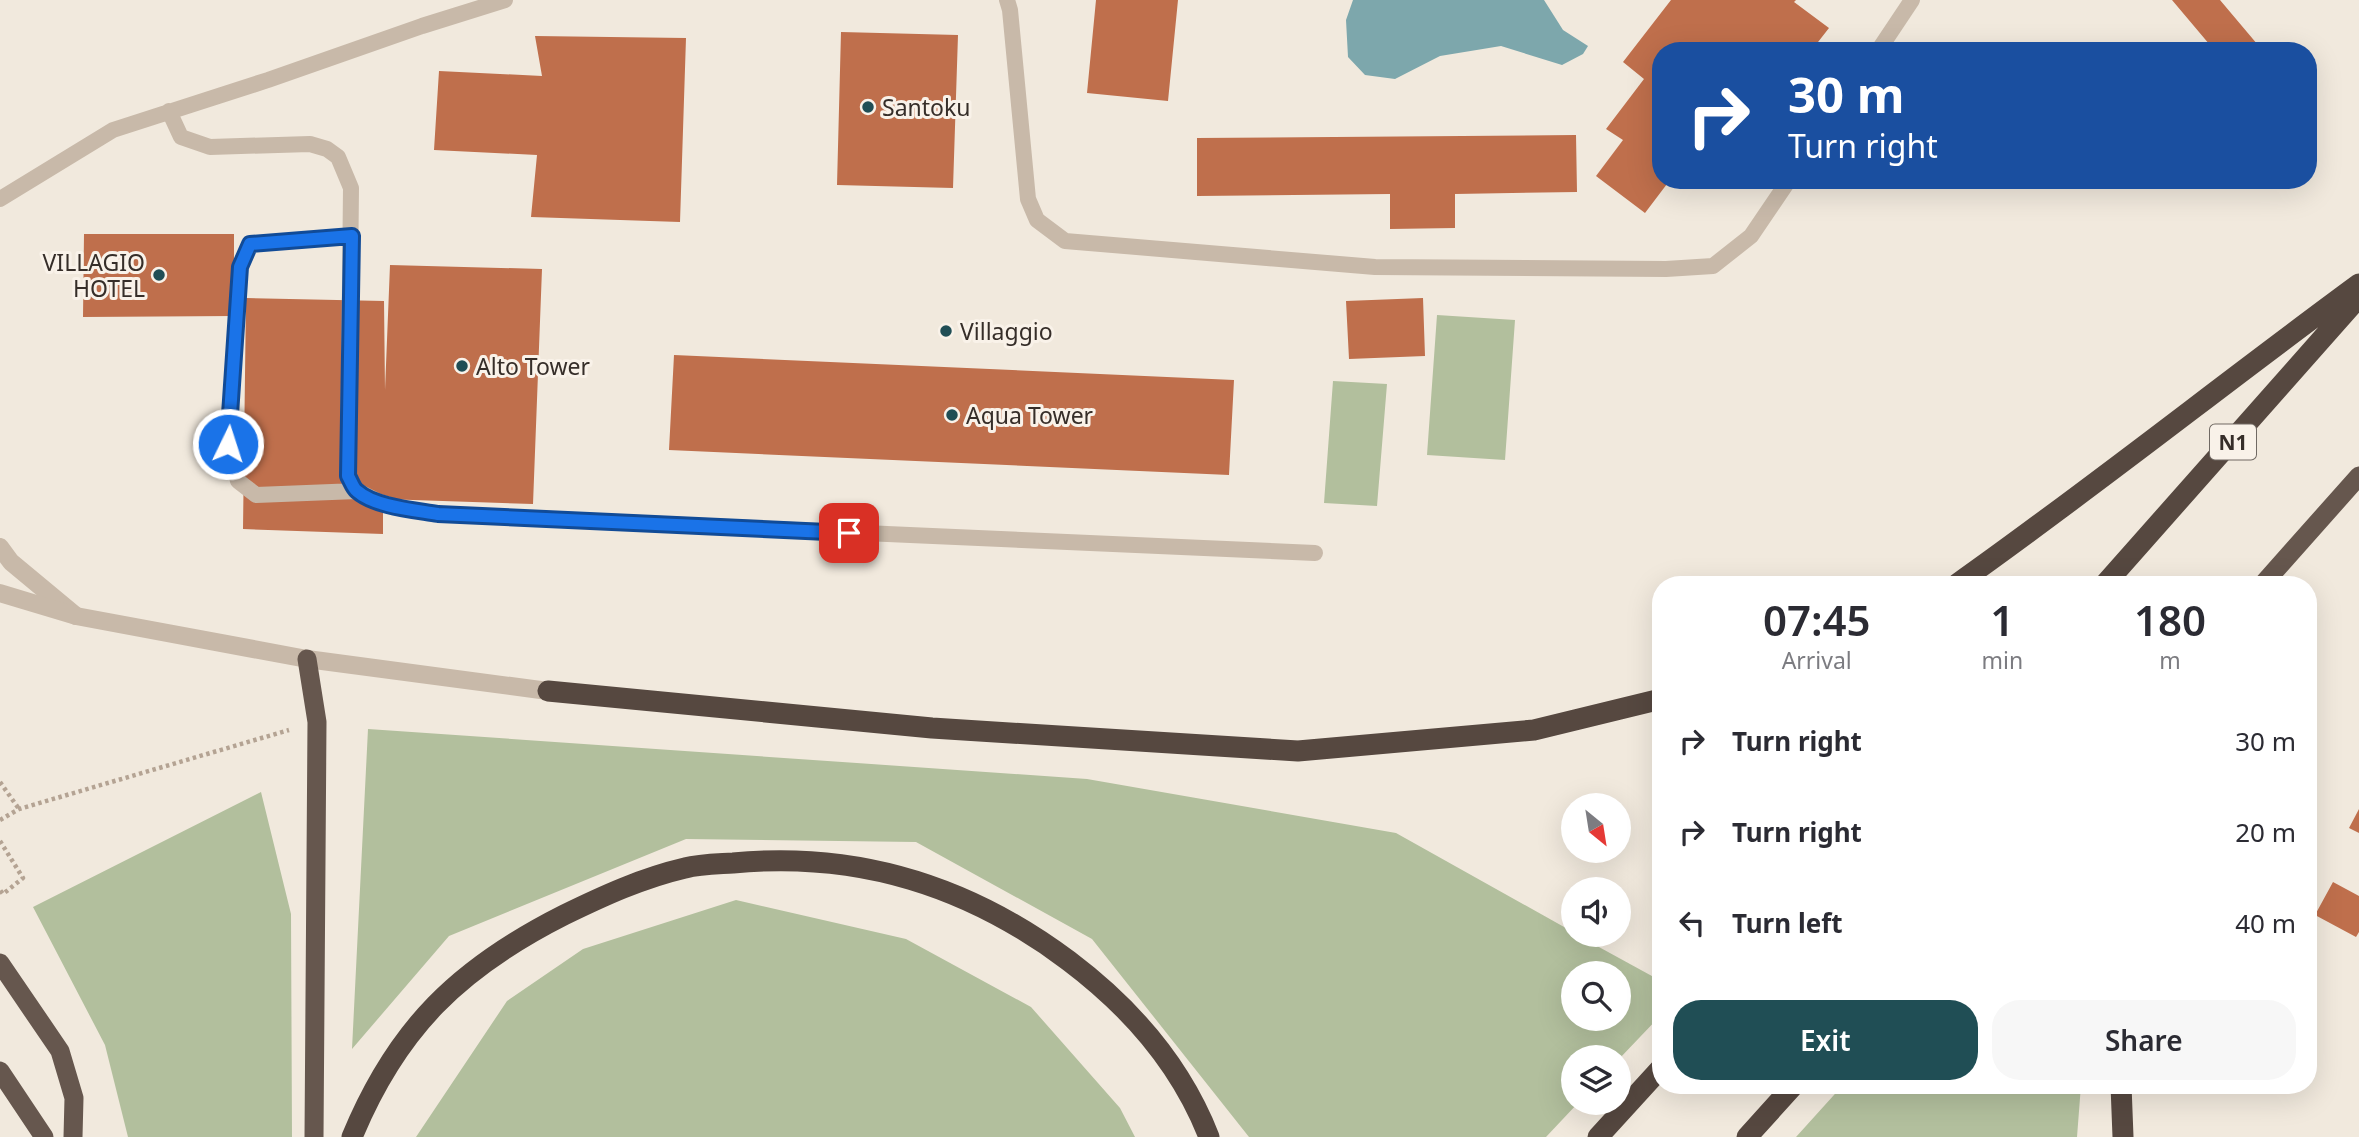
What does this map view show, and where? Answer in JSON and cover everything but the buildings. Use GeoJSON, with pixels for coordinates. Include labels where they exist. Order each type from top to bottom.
{"type":"FeatureCollection","features":[{"type":"Feature","properties":{"kind":"highway"},"geometry":{"type":"LineString","coordinates":[[1968,576],[2071,503],[2221,386],[2359,284]]}},
{"type":"Feature","properties":{"kind":"highway","name":"N1"},"geometry":{"type":"LineString","coordinates":[[2112,576],[2359,297]]}},
{"type":"Feature","properties":{"kind":"highway"},"geometry":{"type":"LineString","coordinates":[[2270,576],[2359,477]]}},
{"type":"Feature","properties":{"kind":"highway"},"geometry":{"type":"LineString","coordinates":[[307,659],[317,722],[314,1137]]}},
{"type":"Feature","properties":{"kind":"highway"},"geometry":{"type":"LineString","coordinates":[[548,691],[932,728],[1298,751],[1534,730],[1652,701]]}},
{"type":"Feature","properties":{"kind":"highway"},"geometry":{"type":"LineString","coordinates":[[352,1137],[368,1099],[400,1044],[442,998],[486,960],[532,931],[632,884],[687,867],[760,860],[827,861],[881,870],[925,882],[996,915],[1047,944],[1105,988],[1144,1030],[1181,1078],[1209,1137]]}},
{"type":"Feature","properties":{"kind":"highway"},"geometry":{"type":"LineString","coordinates":[[0,963],[60,1051],[74,1098],[74,1137]]}},
{"type":"Feature","properties":{"kind":"highway"},"geometry":{"type":"LineString","coordinates":[[0,1070],[44,1137]]}},
{"type":"Feature","properties":{"kind":"highway"},"geometry":{"type":"LineString","coordinates":[[1598,1137],[1652,1078]]}},
{"type":"Feature","properties":{"kind":"highway"},"geometry":{"type":"LineString","coordinates":[[1747,1137],[1786,1094]]}},
{"type":"Feature","properties":{"kind":"highway"},"geometry":{"type":"LineString","coordinates":[[2121,1094],[2123,1137]]}},
{"type":"Feature","properties":{"kind":"street"},"geometry":{"type":"LineString","coordinates":[[0,547],[11,562],[76,616]]}},
{"type":"Feature","properties":{"kind":"street"},"geometry":{"type":"LineString","coordinates":[[0,593],[76,616],[307,659],[548,691]]}},
{"type":"Feature","properties":{"kind":"lane"},"geometry":{"type":"LineString","coordinates":[[0,200],[113,130],[505,0]]}},
{"type":"Feature","properties":{"kind":"lane"},"geometry":{"type":"LineString","coordinates":[[1007,0],[1028,199],[1037,220],[1065,241],[1375,267],[1666,269],[1713,266],[1751,236],[1783,189]]}},
{"type":"Feature","properties":{"kind":"lane"},"geometry":{"type":"LineString","coordinates":[[1884,42],[1912,0]]}},
{"type":"Feature","properties":{"kind":"lane"},"geometry":{"type":"LineString","coordinates":[[169,111],[181,137],[210,147],[310,144],[327,149],[338,157],[351,188],[348,476],[356,491]]}},
{"type":"Feature","properties":{"kind":"lane"},"geometry":{"type":"LineString","coordinates":[[352,236],[250,244],[240,267],[228,444],[238,481],[256,495],[356,491],[399,508],[438,514],[1315,553]]}},
{"type":"Feature","properties":{"kind":"path"},"geometry":{"type":"LineString","coordinates":[[0,820],[19,809],[317,722]]}},
{"type":"Feature","properties":{"kind":"path"},"geometry":{"type":"LineString","coordinates":[[0,782],[19,809]]}},
{"type":"Feature","properties":{"kind":"path"},"geometry":{"type":"LineString","coordinates":[[0,841],[23,878],[3,894],[0,890]]}},
{"type":"Feature","properties":{"kind":"green space"},"geometry":{"type":"Polygon","coordinates":[[[1437,315],[1515,320],[1505,460],[1427,455],[1437,315]]]}},
{"type":"Feature","properties":{"kind":"green space"},"geometry":{"type":"Polygon","coordinates":[[[1333,381],[1387,384],[1377,506],[1324,503],[1333,381]]]}},
{"type":"Feature","properties":{"kind":"green space"},"geometry":{"type":"Polygon","coordinates":[[[368,729],[1087,779],[1396,833],[1561,925],[1561,947],[1599,947],[1624,961],[1561,961],[1561,1031],[1631,1031],[1631,965],[1652,976],[1652,1024],[1631,1046],[1561,1045],[1561,1115],[1567,1115],[1546,1137],[1249,1137],[1092,939],[916,842],[686,839],[449,936],[352,1049],[368,729]]]}},
{"type":"Feature","properties":{"kind":"green space"},"geometry":{"type":"Polygon","coordinates":[[[261,792],[291,914],[292,1137],[128,1137],[105,1045],[33,907],[261,792]]]}},
{"type":"Feature","properties":{"kind":"green space"},"geometry":{"type":"Polygon","coordinates":[[[736,900],[906,939],[1031,1007],[1120,1108],[1135,1137],[416,1137],[507,1001],[583,949],[736,900]]]}},
{"type":"Feature","properties":{"kind":"green space"},"geometry":{"type":"Polygon","coordinates":[[[1835,1094],[2080,1094],[2077,1137],[1796,1137],[1835,1094]]]}},
{"type":"Feature","properties":{"kind":"water"},"geometry":{"type":"Polygon","coordinates":[[[1353,0],[1544,0],[1563,30],[1588,46],[1583,54],[1562,65],[1501,46],[1440,56],[1395,79],[1365,75],[1348,57],[1346,20],[1353,0]]]}},
{"type":"Feature","properties":{"kind":"place","name":"Santoku"},"geometry":{"type":"Point","coordinates":[868,107]}},
{"type":"Feature","properties":{"kind":"place","name":"VILLAGIO HOTEL"},"geometry":{"type":"Point","coordinates":[159,275]}},
{"type":"Feature","properties":{"kind":"place","name":"Villaggio"},"geometry":{"type":"Point","coordinates":[946,331]}},
{"type":"Feature","properties":{"kind":"place","name":"Alto Tower"},"geometry":{"type":"Point","coordinates":[462,366]}},
{"type":"Feature","properties":{"kind":"place","name":"Aqua Tower"},"geometry":{"type":"Point","coordinates":[952,415]}},
{"type":"Feature","properties":{"kind":"route"},"geometry":{"type":"LineString","coordinates":[[228,444],[240,267],[250,244],[352,236],[348,476],[356,491],[399,508],[438,514],[849,533]]}}]}
